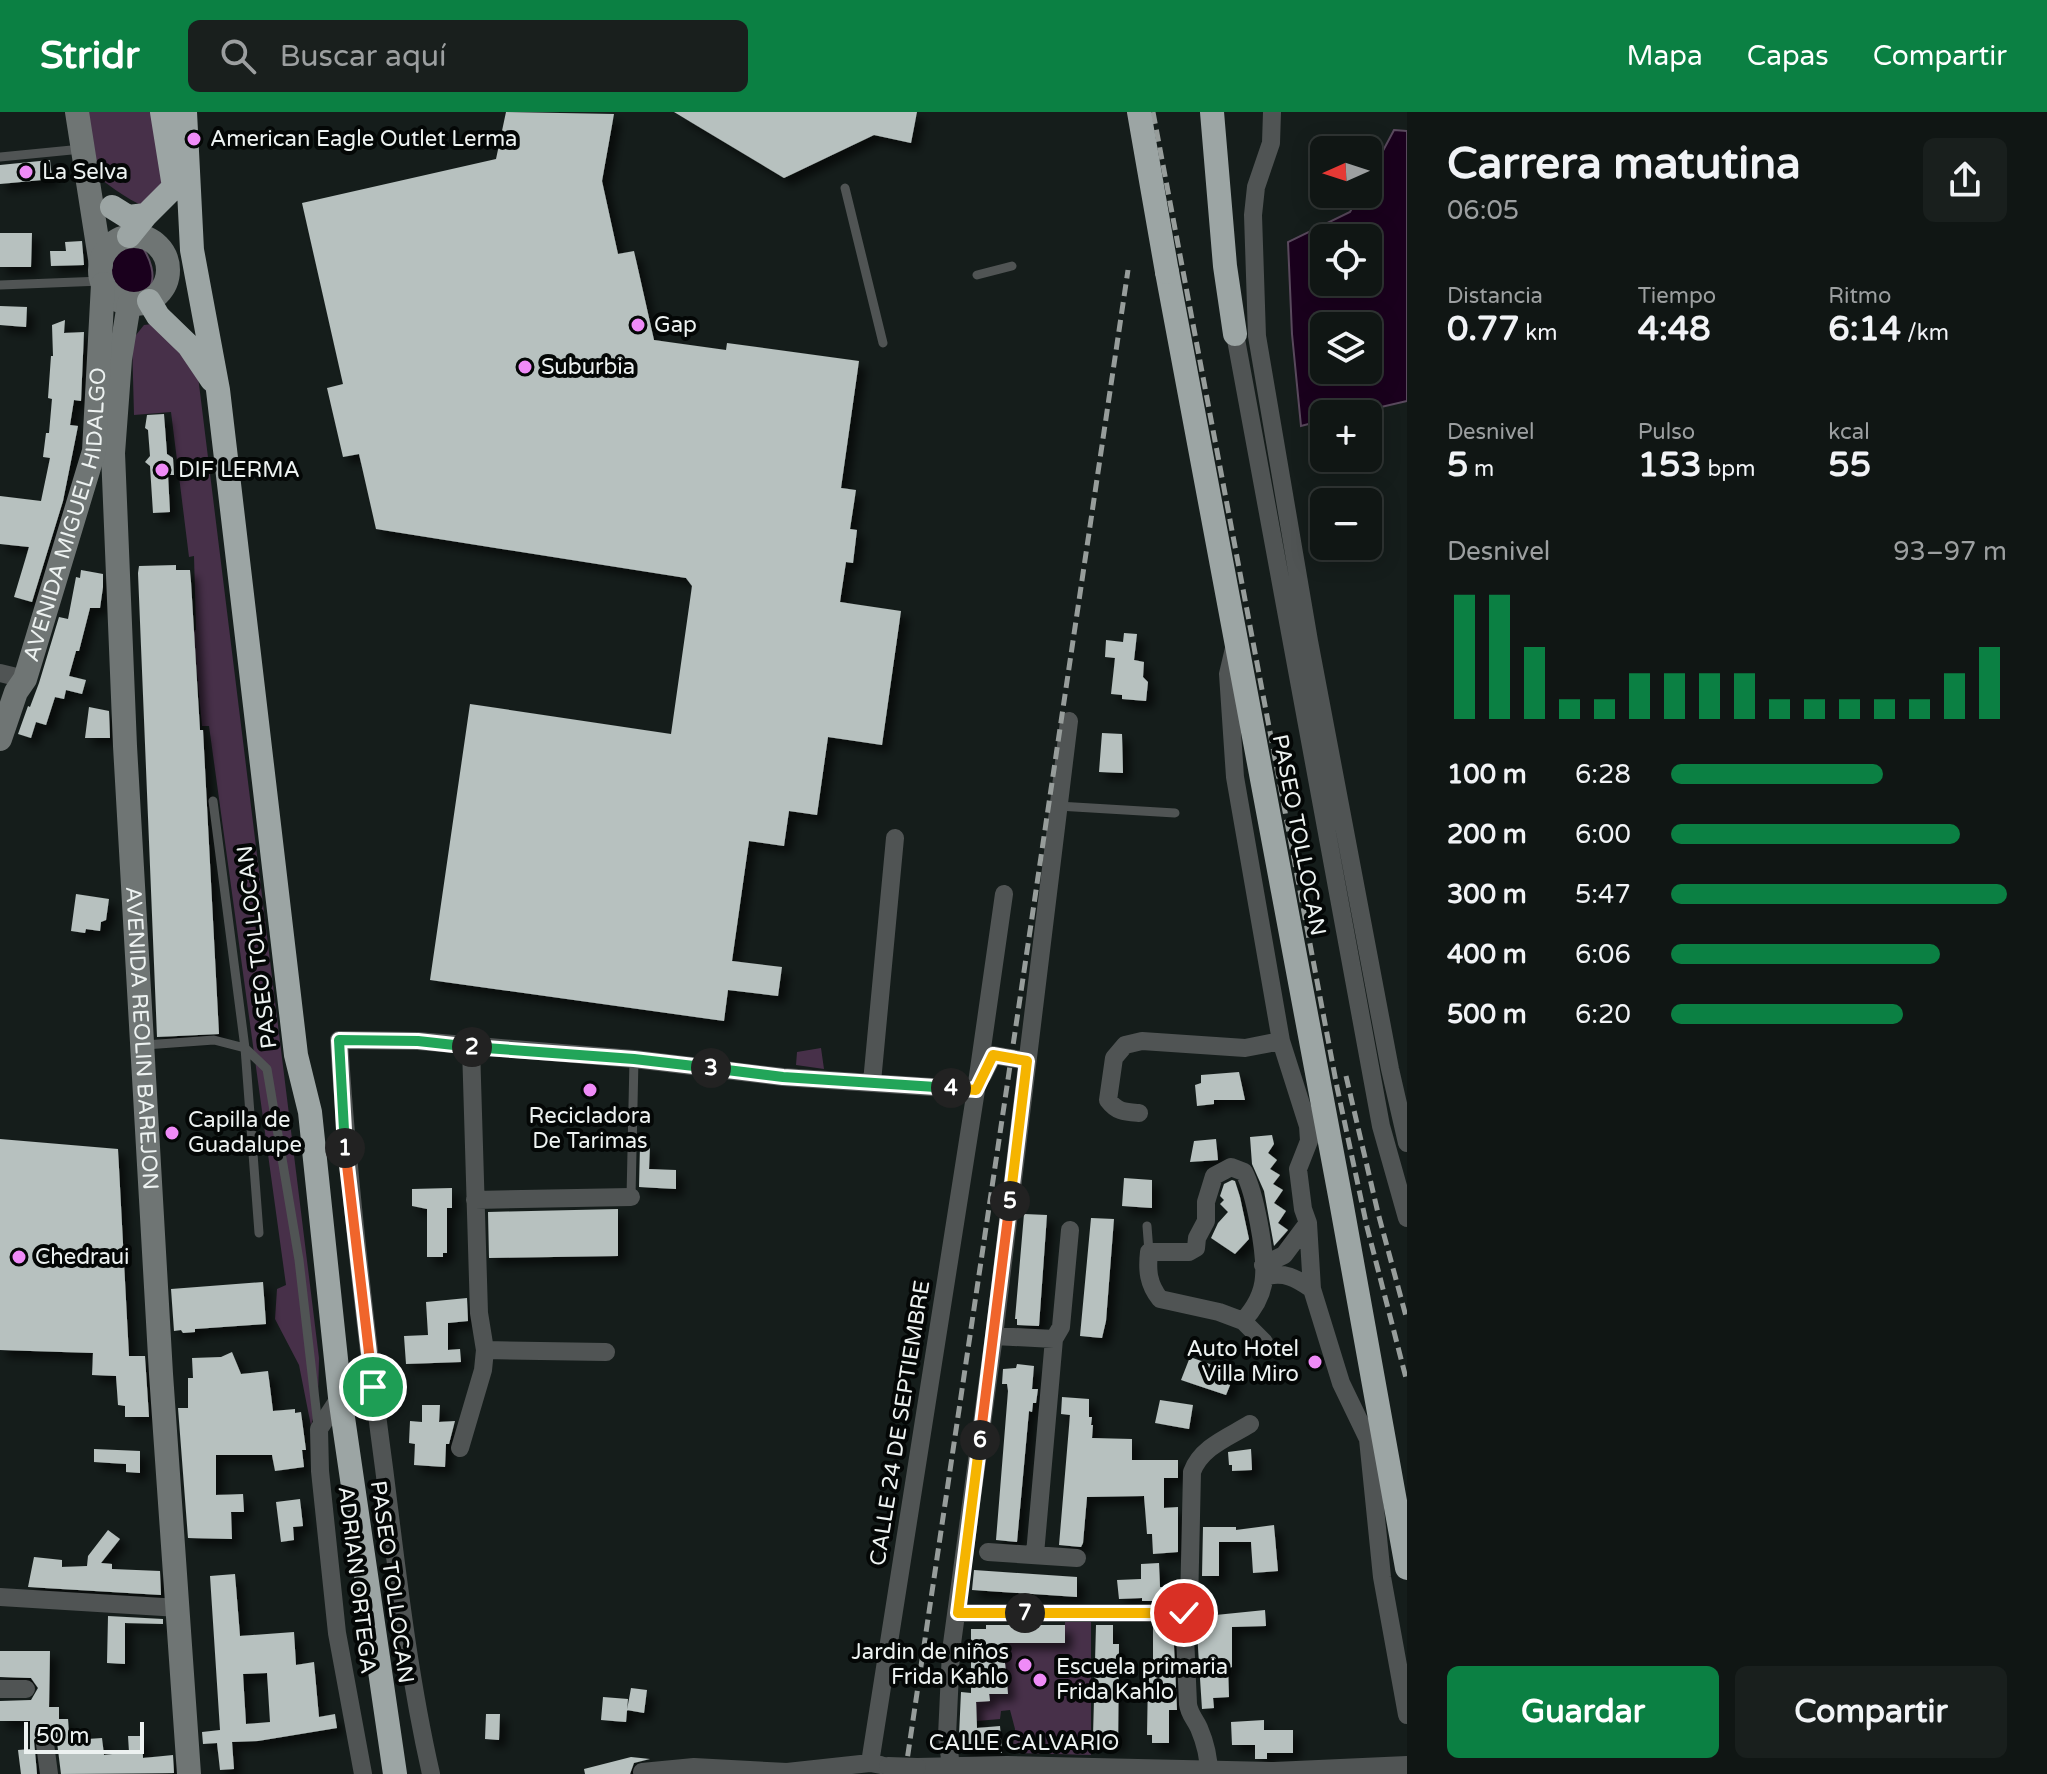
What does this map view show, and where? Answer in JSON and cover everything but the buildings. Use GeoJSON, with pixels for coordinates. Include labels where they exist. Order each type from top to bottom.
{"type":"FeatureCollection","features":[{"type":"Feature","properties":{"kind":"highway"},"geometry":{"type":"LineString","coordinates":[[129,236],[174,187],[162,112]]}},
{"type":"Feature","properties":{"kind":"highway","name":"PASEO TOLLOCAN"},"geometry":{"type":"LineString","coordinates":[[185,112],[192,250],[218,390],[296,1055],[310,1112],[340,1397],[395,1774]]}},
{"type":"Feature","properties":{"kind":"highway","name":"PASEO TOLLOCAN"},"geometry":{"type":"LineString","coordinates":[[1139,112],[1407,1568]]}},
{"type":"Feature","properties":{"kind":"highway"},"geometry":{"type":"LineString","coordinates":[[1212,112],[1223,251],[1235,334]]}},
{"type":"Feature","properties":{"kind":"highway"},"geometry":{"type":"LineString","coordinates":[[112,207],[128,217],[146,215]]}},
{"type":"Feature","properties":{"kind":"highway"},"geometry":{"type":"LineString","coordinates":[[139,302],[189,346],[218,390]]}},
{"type":"Feature","properties":{"kind":"main road","name":"AVENIDA MIGUEL HIDALGO"},"geometry":{"type":"LineString","coordinates":[[0,739],[14,686],[104,452],[102,277],[77,112]]}},
{"type":"Feature","properties":{"kind":"main road"},"geometry":{"type":"LineString","coordinates":[[84,159],[98,190],[129,236]]}},
{"type":"Feature","properties":{"kind":"main road"},"geometry":{"type":"LineString","coordinates":[[129,236],[143,237],[155,243],[167,260],[166,281],[160,293],[139,302],[118,300],[102,277],[106,252],[114,241],[129,236]]}},
{"type":"Feature","properties":{"kind":"main road","name":"AVENIDA REOLIN BAREJON"},"geometry":{"type":"LineString","coordinates":[[139,302],[121,343],[104,452],[189,1774]]}},
{"type":"Feature","properties":{"kind":"street"},"geometry":{"type":"LineString","coordinates":[[1272,112],[1271,143],[1256,187],[1253,215],[1257,336],[1309,641],[1390,1069],[1407,1143]]}},
{"type":"Feature","properties":{"kind":"street"},"geometry":{"type":"LineString","coordinates":[[174,187],[192,250]]}},
{"type":"Feature","properties":{"kind":"street"},"geometry":{"type":"LineString","coordinates":[[1235,334],[1381,1126],[1407,1218]]}},
{"type":"Feature","properties":{"kind":"street"},"geometry":{"type":"LineString","coordinates":[[1236,640],[1228,674],[1235,777],[1281,1041],[1308,1126],[1309,1141],[1298,1169],[1308,1223],[1312,1289],[1341,1383],[1368,1439],[1382,1577],[1407,1715]]}},
{"type":"Feature","properties":{"kind":"street"},"geometry":{"type":"LineString","coordinates":[[0,673],[14,686]]}},
{"type":"Feature","properties":{"kind":"street"},"geometry":{"type":"LineString","coordinates":[[952,1771],[947,1736],[948,1679],[994,1336],[1069,721]]}},
{"type":"Feature","properties":{"kind":"street"},"geometry":{"type":"LineString","coordinates":[[872,1082],[895,838]]}},
{"type":"Feature","properties":{"kind":"street","name":"CALLE 24 DE SEPTIEMBRE"},"geometry":{"type":"LineString","coordinates":[[879,1764],[1004,894]]}},
{"type":"Feature","properties":{"kind":"street"},"geometry":{"type":"LineString","coordinates":[[431,1774],[416,1711],[358,1270],[346,1154],[339,1040],[418,1041],[634,1059],[783,1077],[976,1090],[993,1055],[1027,1061]]}},
{"type":"Feature","properties":{"kind":"street"},"geometry":{"type":"LineString","coordinates":[[1139,1113],[1123,1112],[1114,1108],[1108,1100],[1114,1058],[1125,1045],[1142,1041],[1245,1048],[1281,1041]]}},
{"type":"Feature","properties":{"kind":"street"},"geometry":{"type":"LineString","coordinates":[[460,1448],[483,1370],[485,1350],[479,1313],[471,1047]]}},
{"type":"Feature","properties":{"kind":"street"},"geometry":{"type":"LineString","coordinates":[[1243,1321],[1258,1301],[1263,1271],[1253,1196],[1244,1172],[1231,1167],[1214,1176],[1206,1202],[1206,1221],[1197,1238],[1196,1248],[1189,1252],[1149,1252],[1147,1273],[1160,1299],[1219,1312],[1243,1321],[1264,1342]]}},
{"type":"Feature","properties":{"kind":"street"},"geometry":{"type":"LineString","coordinates":[[475,1200],[631,1197]]}},
{"type":"Feature","properties":{"kind":"street"},"geometry":{"type":"LineString","coordinates":[[1263,1271],[1284,1255],[1308,1223]]}},
{"type":"Feature","properties":{"kind":"street"},"geometry":{"type":"LineString","coordinates":[[1035,1554],[1054,1339],[1061,1327],[1070,1230]]}},
{"type":"Feature","properties":{"kind":"street"},"geometry":{"type":"LineString","coordinates":[[1263,1271],[1295,1277],[1312,1289]]}},
{"type":"Feature","properties":{"kind":"street"},"geometry":{"type":"LineString","coordinates":[[994,1336],[1054,1339]]}},
{"type":"Feature","properties":{"kind":"street"},"geometry":{"type":"LineString","coordinates":[[485,1350],[606,1352]]}},
{"type":"Feature","properties":{"kind":"street"},"geometry":{"type":"LineString","coordinates":[[319,1429],[340,1397]]}},
{"type":"Feature","properties":{"kind":"street"},"geometry":{"type":"LineString","coordinates":[[1209,1772],[1198,1726],[1189,1713],[1184,1613],[1189,1606],[1192,1472],[1196,1459],[1250,1424]]}},
{"type":"Feature","properties":{"kind":"street","name":"ADRIAN ORTEGA"},"geometry":{"type":"LineString","coordinates":[[319,1429],[320,1471],[337,1633],[363,1774]]}},
{"type":"Feature","properties":{"kind":"street"},"geometry":{"type":"LineString","coordinates":[[988,1552],[1077,1558]]}},
{"type":"Feature","properties":{"kind":"street"},"geometry":{"type":"LineString","coordinates":[[0,1597],[179,1608]]}},
{"type":"Feature","properties":{"kind":"street"},"geometry":{"type":"LineString","coordinates":[[958,1613],[1184,1613]]}},
{"type":"Feature","properties":{"kind":"street"},"geometry":{"type":"LineString","coordinates":[[0,1689],[26,1689]]}},
{"type":"Feature","properties":{"kind":"street"},"geometry":{"type":"LineString","coordinates":[[45,1744],[49,1774]]}},
{"type":"Feature","properties":{"kind":"street","name":"CALLE CALVARIO"},"geometry":{"type":"LineString","coordinates":[[642,1772],[694,1767],[787,1772],[879,1764],[952,1771],[1007,1765],[1209,1772],[1339,1772],[1407,1765]]}},
{"type":"Feature","properties":{"kind":"lane"},"geometry":{"type":"LineString","coordinates":[[0,157],[84,159]]}},
{"type":"Feature","properties":{"kind":"lane"},"geometry":{"type":"LineString","coordinates":[[845,188],[883,343]]}},
{"type":"Feature","properties":{"kind":"lane"},"geometry":{"type":"LineString","coordinates":[[977,275],[1012,266]]}},
{"type":"Feature","properties":{"kind":"lane"},"geometry":{"type":"LineString","coordinates":[[0,285],[102,277]]}},
{"type":"Feature","properties":{"kind":"lane"},"geometry":{"type":"LineString","coordinates":[[213,801],[245,1048],[259,1233]]}},
{"type":"Feature","properties":{"kind":"lane"},"geometry":{"type":"LineString","coordinates":[[1058,806],[1175,813]]}},
{"type":"Feature","properties":{"kind":"lane"},"geometry":{"type":"LineString","coordinates":[[142,1045],[214,1040],[245,1048],[267,1069],[299,1260],[319,1429]]}},
{"type":"Feature","properties":{"kind":"lane"},"geometry":{"type":"LineString","coordinates":[[631,1197],[634,1059]]}},
{"type":"Feature","properties":{"kind":"lane"},"geometry":{"type":"LineString","coordinates":[[1147,1226],[1149,1252]]}},
{"type":"Feature","properties":{"kind":"shaded area"},"geometry":{"type":"Polygon","coordinates":[[[79,112],[156,112],[166,186],[146,207],[86,169],[79,112]]]}},
{"type":"Feature","properties":{"kind":"shaded area"},"geometry":{"type":"Polygon","coordinates":[[[1394,130],[1407,131],[1407,401],[1382,407],[1382,400],[1310,400],[1310,424],[1301,426],[1292,334],[1288,242],[1310,231],[1310,296],[1382,296],[1382,224],[1325,224],[1352,208],[1382,208],[1382,153],[1394,130]]]}},
{"type":"Feature","properties":{"kind":"shaded area"},"geometry":{"type":"Polygon","coordinates":[[[127,244],[143,248],[153,276],[148,290],[141,295],[120,297],[111,285],[109,272],[115,253],[127,244]]]}},
{"type":"Feature","properties":{"kind":"shaded area"},"geometry":{"type":"Polygon","coordinates":[[[160,323],[196,360],[319,1358],[318,1400],[311,1426],[299,1365],[275,1319],[277,1289],[286,1285],[209,726],[202,726],[193,630],[196,630],[194,556],[189,557],[171,412],[134,415],[132,340],[144,325],[160,323]]]}},
{"type":"Feature","properties":{"kind":"shaded area"},"geometry":{"type":"Polygon","coordinates":[[[821,1048],[824,1069],[796,1065],[797,1052],[821,1048]]]}},
{"type":"Feature","properties":{"kind":"shaded area"},"geometry":{"type":"Polygon","coordinates":[[[1065,1617],[1091,1618],[1091,1755],[1012,1753],[1015,1729],[1010,1710],[1001,1711],[1000,1719],[977,1721],[975,1693],[1008,1694],[1003,1643],[1065,1643],[1065,1617]]]}},
{"type":"Feature","properties":{"kind":"railway"},"geometry":{"type":"LineString","coordinates":[[1153,112],[1337,1087],[1367,1227],[1407,1382]]}},
{"type":"Feature","properties":{"kind":"railway"},"geometry":{"type":"LineString","coordinates":[[905,1774],[1128,270]]}},
{"type":"Feature","properties":{"kind":"railway"},"geometry":{"type":"LineString","coordinates":[[1346,1076],[1407,1320]]}},
{"type":"Feature","properties":{"kind":"place","name":"American Eagle Outlet Lerma"},"geometry":{"type":"Point","coordinates":[194,139]}},
{"type":"Feature","properties":{"kind":"place","name":"La Selva"},"geometry":{"type":"Point","coordinates":[26,172]}},
{"type":"Feature","properties":{"kind":"place","name":"Gap"},"geometry":{"type":"Point","coordinates":[638,325]}},
{"type":"Feature","properties":{"kind":"place","name":"Suburbia"},"geometry":{"type":"Point","coordinates":[525,367]}},
{"type":"Feature","properties":{"kind":"place","name":"DIF LERMA"},"geometry":{"type":"Point","coordinates":[162,470]}},
{"type":"Feature","properties":{"kind":"place","name":"Recicladora De Tarimas"},"geometry":{"type":"Point","coordinates":[590,1090]}},
{"type":"Feature","properties":{"kind":"place","name":"Capilla de Guadalupe"},"geometry":{"type":"Point","coordinates":[172,1133]}},
{"type":"Feature","properties":{"kind":"place","name":"Chedraui"},"geometry":{"type":"Point","coordinates":[19,1257]}},
{"type":"Feature","properties":{"kind":"place","name":"Auto Hotel Villa Miro"},"geometry":{"type":"Point","coordinates":[1315,1362]}},
{"type":"Feature","properties":{"kind":"place","name":"Jardin de niños Frida Kahlo"},"geometry":{"type":"Point","coordinates":[1025,1665]}},
{"type":"Feature","properties":{"kind":"place","name":"Escuela primaria Frida Kahlo"},"geometry":{"type":"Point","coordinates":[1040,1680]}},
{"type":"Feature","properties":{"kind":"route"},"geometry":{"type":"LineString","coordinates":[[373,1387],[346,1154],[339,1040],[418,1041],[634,1059],[783,1077],[976,1090],[993,1055],[1019,1058],[1027,1061],[958,1613],[1184,1613]]}}]}
